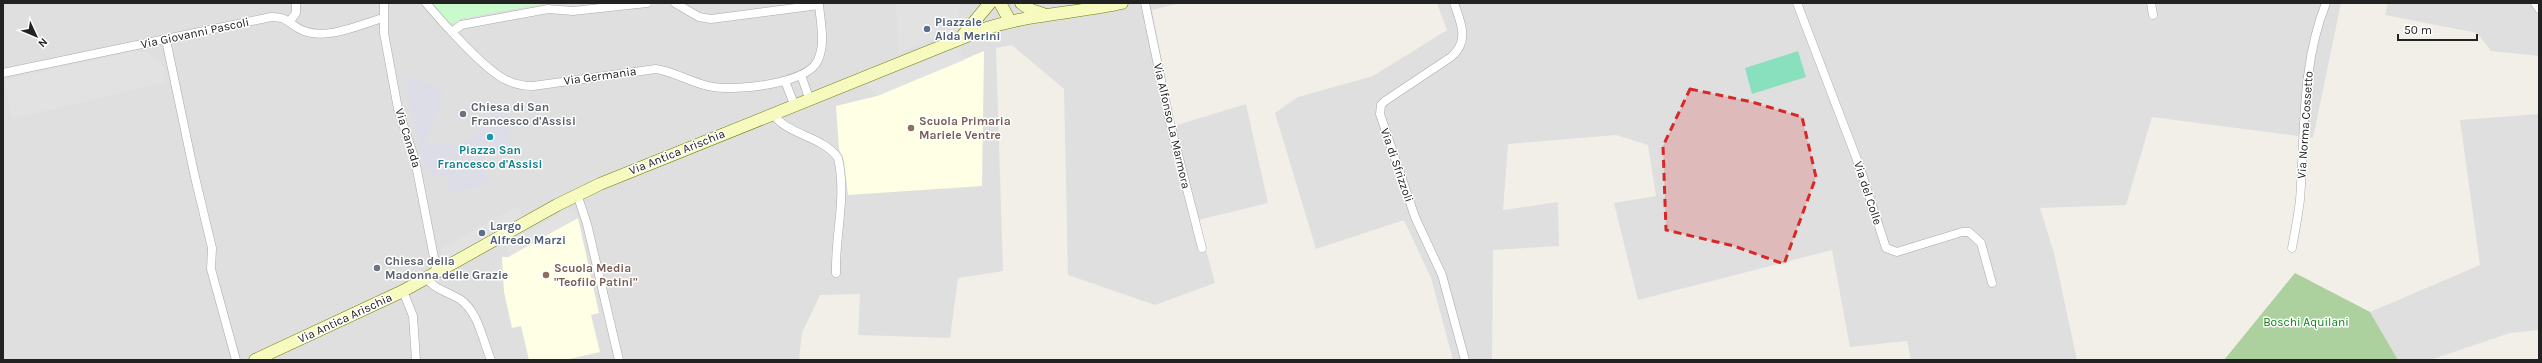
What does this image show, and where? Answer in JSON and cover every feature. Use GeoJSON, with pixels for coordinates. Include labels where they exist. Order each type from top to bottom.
{"type":"FeatureCollection","features":[{"type":"Feature","properties":{"kind":"main road"},"geometry":{"type":"LineString","coordinates":[[960,39],[983,15],[990,3]]}},
{"type":"Feature","properties":{"kind":"main road"},"geometry":{"type":"LineString","coordinates":[[1000,3],[1010,21]]}},
{"type":"Feature","properties":{"kind":"main road"},"geometry":{"type":"LineString","coordinates":[[1010,21],[1014,3]]}},
{"type":"Feature","properties":{"kind":"main road"},"geometry":{"type":"LineString","coordinates":[[1021,3],[1031,10],[1046,15]]}},
{"type":"Feature","properties":{"kind":"main road","name":"Via Antica Arischia"},"geometry":{"type":"LineString","coordinates":[[255,360],[403,291],[577,194],[794,104],[1010,21],[1122,3]]}},
{"type":"Feature","properties":{"kind":"street"},"geometry":{"type":"LineString","coordinates":[[290,21],[296,12],[296,3]]}},
{"type":"Feature","properties":{"kind":"street","name":"Via Canada"},"geometry":{"type":"LineString","coordinates":[[384,3],[383,18],[398,109],[415,160],[432,276]]}},
{"type":"Feature","properties":{"kind":"street","name":"Via Germania"},"geometry":{"type":"LineString","coordinates":[[426,3],[452,32],[499,76],[523,86],[656,69],[720,88],[785,81],[801,75],[815,65],[820,55],[822,30],[819,4]]}},
{"type":"Feature","properties":{"kind":"street"},"geometry":{"type":"LineString","coordinates":[[452,32],[461,25],[548,9],[573,11],[647,3]]}},
{"type":"Feature","properties":{"kind":"street"},"geometry":{"type":"LineString","coordinates":[[675,3],[699,17],[711,19],[819,4]]}},
{"type":"Feature","properties":{"kind":"street","name":"Via Alfonso La Marmora"},"geometry":{"type":"LineString","coordinates":[[1145,3],[1170,123],[1202,248]]}},
{"type":"Feature","properties":{"kind":"street","name":"Via di Sfrizzoli"},"geometry":{"type":"LineString","coordinates":[[1454,3],[1464,36],[1460,48],[1451,57],[1385,100],[1381,105],[1380,114],[1415,217],[1442,275],[1465,360]]}},
{"type":"Feature","properties":{"kind":"street","name":"Via del Colle"},"geometry":{"type":"LineString","coordinates":[[1796,3],[1859,164],[1886,248],[1897,252],[1962,232],[1969,232],[1981,243],[1992,283]]}},
{"type":"Feature","properties":{"kind":"street"},"geometry":{"type":"LineString","coordinates":[[2151,3],[2152,15]]}},
{"type":"Feature","properties":{"kind":"street","name":"Via Norma Cossetto"},"geometry":{"type":"LineString","coordinates":[[2292,248],[2300,201],[2308,76],[2313,43],[2326,3]]}},
{"type":"Feature","properties":{"kind":"street"},"geometry":{"type":"LineString","coordinates":[[2535,3],[2539,9]]}},
{"type":"Feature","properties":{"kind":"street","name":"Via Giovanni Pascoli"},"geometry":{"type":"LineString","coordinates":[[3,73],[270,17],[290,21],[302,30],[322,34],[383,18]]}},
{"type":"Feature","properties":{"kind":"street"},"geometry":{"type":"LineString","coordinates":[[166,40],[212,248],[211,269],[236,360]]}},
{"type":"Feature","properties":{"kind":"street"},"geometry":{"type":"LineString","coordinates":[[801,75],[809,98]]}},
{"type":"Feature","properties":{"kind":"street"},"geometry":{"type":"LineString","coordinates":[[785,81],[794,104]]}},
{"type":"Feature","properties":{"kind":"street"},"geometry":{"type":"LineString","coordinates":[[773,113],[782,123],[821,142],[838,158],[842,201],[836,239],[836,273]]}},
{"type":"Feature","properties":{"kind":"street"},"geometry":{"type":"LineString","coordinates":[[577,194],[587,224],[619,360]]}},
{"type":"Feature","properties":{"kind":"street"},"geometry":{"type":"LineString","coordinates":[[432,276],[431,284],[453,295],[468,306],[473,314],[491,360]]}},
{"type":"Feature","properties":{"kind":"street"},"geometry":{"type":"LineString","coordinates":[[403,291],[413,316],[416,360]]}},
{"type":"Feature","properties":{"kind":"highlighted area"},"geometry":{"type":"Polygon","coordinates":[[[1690,89],[1752,102],[1802,117],[1816,177],[1784,264],[1734,246],[1666,230],[1663,146],[1690,89]]]}},
{"type":"Feature","properties":{"kind":"shaded area"},"geometry":{"type":"Polygon","coordinates":[[[3,3],[1180,3],[1152,10],[1174,126],[1246,104],[1268,203],[1198,220],[1215,283],[1155,305],[1068,275],[1064,89],[1012,45],[996,48],[1003,271],[958,278],[950,338],[858,335],[860,294],[820,295],[802,333],[799,360],[3,360],[3,3]]]}},
{"type":"Feature","properties":{"kind":"shaded area","name":"Piazzale Alda Merini"},"geometry":{"type":"Polygon","coordinates":[[[896,3],[959,3],[959,28],[898,53],[896,3]]]}},
{"type":"Feature","properties":{"kind":"shaded area"},"geometry":{"type":"Polygon","coordinates":[[[1437,3],[2341,3],[2313,138],[2152,117],[2126,205],[2040,208],[2054,253],[2077,360],[1911,360],[1907,341],[1850,347],[1832,250],[1638,300],[1614,203],[1656,196],[1648,145],[1616,135],[1508,144],[1503,210],[1558,202],[1559,246],[1493,250],[1492,360],[1453,360],[1431,278],[1404,220],[1316,249],[1275,113],[1298,97],[1373,76],[1447,30],[1437,3]]]}},
{"type":"Feature","properties":{"kind":"shaded area"},"geometry":{"type":"Polygon","coordinates":[[[2388,3],[2539,3],[2539,56],[2491,51],[2477,33],[2385,15],[2388,3]]]}},
{"type":"Feature","properties":{"kind":"shaded area"},"geometry":{"type":"Polygon","coordinates":[[[959,47],[964,60],[877,96],[865,85],[959,47]]]}},
{"type":"Feature","properties":{"kind":"shaded area"},"geometry":{"type":"Polygon","coordinates":[[[137,51],[145,52],[160,61],[164,69],[165,82],[12,119],[4,80],[137,51]]]}},
{"type":"Feature","properties":{"kind":"shaded area","name":"Scuola Primaria Mariele Ventre"},"geometry":{"type":"Polygon","coordinates":[[[984,51],[982,186],[848,195],[844,160],[839,149],[836,106],[877,96],[984,51]]]}},
{"type":"Feature","properties":{"kind":"shaded area","name":"Piazza San Francesco d'Assisi"},"geometry":{"type":"Polygon","coordinates":[[[405,75],[445,90],[426,141],[430,143],[446,145],[462,142],[476,134],[487,121],[493,106],[505,110],[512,150],[484,155],[488,186],[450,192],[447,175],[434,177],[424,166],[411,110],[405,75]]]}},
{"type":"Feature","properties":{"kind":"shaded area"},"geometry":{"type":"Polygon","coordinates":[[[2539,114],[2539,330],[2510,333],[2430,360],[2398,360],[2370,312],[2480,265],[2460,120],[2539,114]]]}},
{"type":"Feature","properties":{"kind":"shaded area","name":"Largo Alfredo Marzi"},"geometry":{"type":"Polygon","coordinates":[[[517,206],[523,217],[443,262],[441,249],[517,206]]]}},
{"type":"Feature","properties":{"kind":"shaded area"},"geometry":{"type":"Polygon","coordinates":[[[569,208],[578,218],[510,256],[506,243],[569,208]]]}},
{"type":"Feature","properties":{"kind":"shaded area","name":"Scuola Media \"Teofilo Patini\""},"geometry":{"type":"Polygon","coordinates":[[[578,218],[599,313],[591,315],[600,352],[565,360],[529,360],[521,326],[512,328],[504,292],[502,257],[509,257],[513,252],[578,218]]]}},
{"type":"Feature","properties":{"kind":"green space"},"geometry":{"type":"Polygon","coordinates":[[[428,3],[548,3],[459,19],[459,22],[448,24],[428,3]]]}},
{"type":"Feature","properties":{"kind":"green space"},"geometry":{"type":"Polygon","coordinates":[[[1798,51],[1806,77],[1752,94],[1745,68],[1798,51]]]}},
{"type":"Feature","properties":{"kind":"green space","name":"Boschi Aquilani"},"geometry":{"type":"Polygon","coordinates":[[[2295,273],[2370,312],[2398,360],[2224,360],[2295,273]]]}},
{"type":"Feature","properties":{"kind":"place","name":"Piazzale Alda Merini"},"geometry":{"type":"Point","coordinates":[927,29]}},
{"type":"Feature","properties":{"kind":"place","name":"Chiesa di San Francesco d'Assisi"},"geometry":{"type":"Point","coordinates":[463,114]}},
{"type":"Feature","properties":{"kind":"place","name":"Scuola Primaria Mariele Ventre"},"geometry":{"type":"Point","coordinates":[911,128]}},
{"type":"Feature","properties":{"kind":"place","name":"Piazza San Francesco d'Assisi"},"geometry":{"type":"Point","coordinates":[490,137]}},
{"type":"Feature","properties":{"kind":"place","name":"Largo Alfredo Marzi"},"geometry":{"type":"Point","coordinates":[482,233]}},
{"type":"Feature","properties":{"kind":"place","name":"Chiesa della Madonna delle Grazie"},"geometry":{"type":"Point","coordinates":[377,268]}},
{"type":"Feature","properties":{"kind":"place","name":"Scuola Media \"Teofilo Patini\""},"geometry":{"type":"Point","coordinates":[546,275]}}]}
